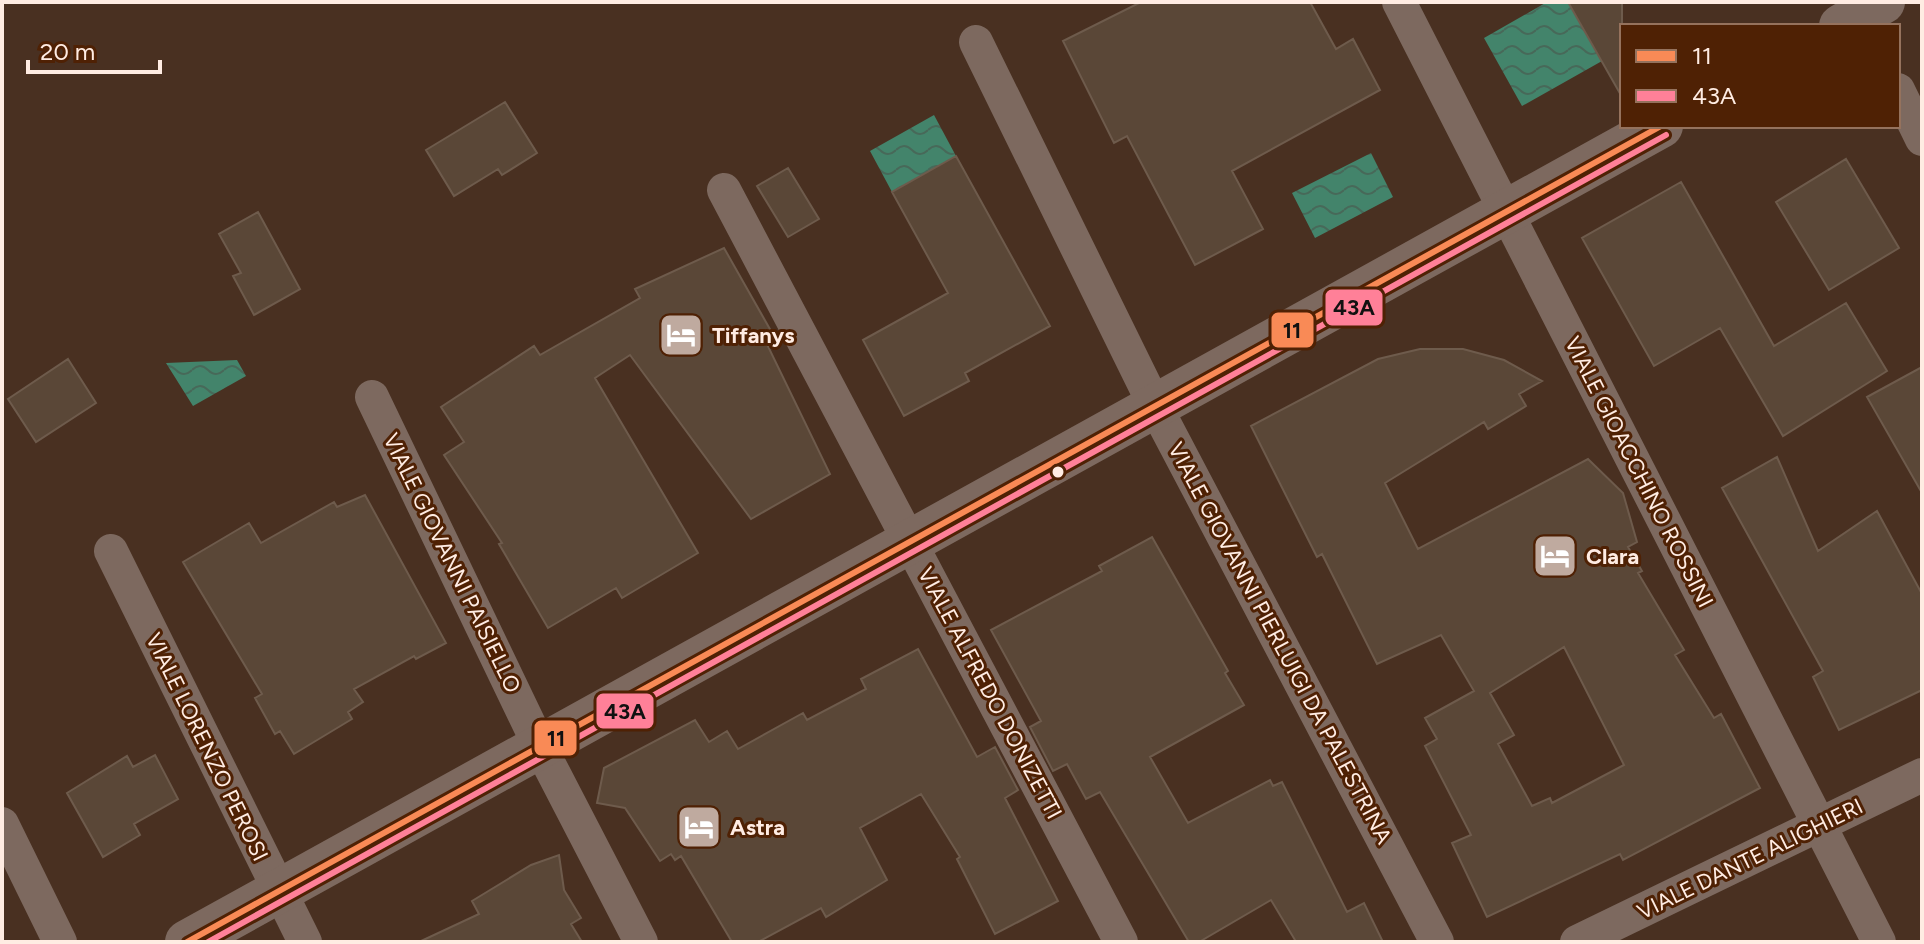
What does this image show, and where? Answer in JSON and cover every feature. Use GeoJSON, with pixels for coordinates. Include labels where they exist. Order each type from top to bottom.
{"type":"FeatureCollection","features":[{"type":"Feature","properties":{"kind":"street","name":"VIALE GIOACCHINO ROSSINI"},"geometry":{"type":"LineString","coordinates":[[1399,2],[1879,942]]}},
{"type":"Feature","properties":{"kind":"street","name":"VIALE GIOVANNI PIERLUIGI DA PALESTRINA"},"geometry":{"type":"LineString","coordinates":[[976,42],[1155,406],[1437,942]]}},
{"type":"Feature","properties":{"kind":"street"},"geometry":{"type":"LineString","coordinates":[[1900,94],[1922,139]]}},
{"type":"Feature","properties":{"kind":"street"},"geometry":{"type":"LineString","coordinates":[[187,942],[1657,128]]}},
{"type":"Feature","properties":{"kind":"street","name":"VIALE ALFREDO DONIZETTI"},"geometry":{"type":"LineString","coordinates":[[724,190],[1121,942]]}},
{"type":"Feature","properties":{"kind":"street","name":"VIALE GIOVANNI PAISIELLO"},"geometry":{"type":"LineString","coordinates":[[372,397],[540,747],[641,942]]}},
{"type":"Feature","properties":{"kind":"street","name":"VIALE LORENZO PEROSI"},"geometry":{"type":"LineString","coordinates":[[111,551],[305,942]]}},
{"type":"Feature","properties":{"kind":"street","name":"VIALE DANTE ALIGHIERI"},"geometry":{"type":"LineString","coordinates":[[1577,942],[1922,775]]}},
{"type":"Feature","properties":{"kind":"street"},"geometry":{"type":"LineString","coordinates":[[2,824],[60,942]]}},
{"type":"Feature","properties":{"kind":"water"},"geometry":{"type":"Polygon","coordinates":[[[1547,2],[1568,2],[1602,61],[1522,106],[1484,38],[1547,2]]]}},
{"type":"Feature","properties":{"kind":"water"},"geometry":{"type":"Polygon","coordinates":[[[934,115],[956,156],[892,192],[870,151],[934,115]]]}},
{"type":"Feature","properties":{"kind":"water"},"geometry":{"type":"Polygon","coordinates":[[[1371,153],[1393,197],[1315,238],[1292,193],[1371,153]]]}},
{"type":"Feature","properties":{"kind":"water"},"geometry":{"type":"Polygon","coordinates":[[[237,360],[246,376],[193,406],[166,363],[237,360]]]}},
{"type":"Feature","properties":{"kind":"building"},"geometry":{"type":"Polygon","coordinates":[[[1141,2],[1310,2],[1336,49],[1353,39],[1380,90],[1232,171],[1263,229],[1195,265],[1127,136],[1114,143],[1063,41],[1141,2]]]}},
{"type":"Feature","properties":{"kind":"building"},"geometry":{"type":"Polygon","coordinates":[[[1568,2],[1622,2],[1620,93],[1568,2]]]}},
{"type":"Feature","properties":{"kind":"building"},"geometry":{"type":"Polygon","coordinates":[[[505,102],[537,153],[502,175],[498,169],[454,196],[426,150],[505,102]]]}},
{"type":"Feature","properties":{"kind":"building"},"geometry":{"type":"Polygon","coordinates":[[[956,156],[1050,326],[965,373],[969,381],[904,416],[863,340],[948,293],[892,192],[956,156]]]}},
{"type":"Feature","properties":{"kind":"building"},"geometry":{"type":"Polygon","coordinates":[[[1846,159],[1899,248],[1829,290],[1776,202],[1846,159]]]}},
{"type":"Feature","properties":{"kind":"building"},"geometry":{"type":"Polygon","coordinates":[[[788,168],[819,219],[788,237],[757,186],[788,168]]]}},
{"type":"Feature","properties":{"kind":"building"},"geometry":{"type":"Polygon","coordinates":[[[1681,182],[1774,346],[1846,303],[1887,371],[1783,436],[1720,328],[1654,366],[1582,238],[1681,182]]]}},
{"type":"Feature","properties":{"kind":"building"},"geometry":{"type":"Polygon","coordinates":[[[258,212],[300,289],[254,315],[233,276],[241,273],[219,234],[258,212]]]}},
{"type":"Feature","properties":{"kind":"building"},"geometry":{"type":"Polygon","coordinates":[[[724,248],[771,331],[763,336],[830,474],[751,519],[630,355],[595,378],[698,553],[622,598],[616,588],[548,628],[499,544],[502,543],[444,455],[464,442],[441,407],[534,346],[540,355],[640,298],[635,289],[724,248]]]}},
{"type":"Feature","properties":{"kind":"building"},"geometry":{"type":"Polygon","coordinates":[[[1420,349],[1463,349],[1504,360],[1542,381],[1519,394],[1526,406],[1488,429],[1484,422],[1385,483],[1418,549],[1588,459],[1623,493],[1637,542],[1628,547],[1642,571],[1638,573],[1684,650],[1675,655],[1714,718],[1721,714],[1760,788],[1623,860],[1620,854],[1487,917],[1452,843],[1471,835],[1425,746],[1437,739],[1425,718],[1474,691],[1441,635],[1377,664],[1322,554],[1317,557],[1251,426],[1378,359],[1420,349]],[[1564,647],[1490,693],[1514,735],[1498,744],[1532,806],[1550,798],[1552,803],[1624,765],[1564,647]]]}},
{"type":"Feature","properties":{"kind":"building"},"geometry":{"type":"Polygon","coordinates":[[[68,359],[96,403],[36,442],[8,399],[68,359]]]}},
{"type":"Feature","properties":{"kind":"building"},"geometry":{"type":"Polygon","coordinates":[[[1922,367],[1922,493],[1867,397],[1922,367]]]}},
{"type":"Feature","properties":{"kind":"building"},"geometry":{"type":"Polygon","coordinates":[[[1777,457],[1818,551],[1877,511],[1922,594],[1922,690],[1839,730],[1813,677],[1823,671],[1722,488],[1777,457]]]}},
{"type":"Feature","properties":{"kind":"building"},"geometry":{"type":"Polygon","coordinates":[[[365,495],[446,643],[416,659],[414,656],[354,689],[363,702],[348,712],[352,719],[294,754],[280,731],[275,734],[255,698],[262,694],[183,562],[249,523],[261,543],[334,502],[337,507],[365,495]]]}},
{"type":"Feature","properties":{"kind":"building"},"geometry":{"type":"Polygon","coordinates":[[[1152,537],[1244,705],[1150,757],[1188,823],[1270,780],[1273,786],[1282,782],[1347,912],[1364,903],[1383,942],[1291,942],[1295,940],[1271,900],[1199,942],[1189,942],[1100,792],[1086,799],[1067,764],[1053,771],[1030,727],[1041,721],[991,630],[1102,571],[1099,566],[1152,537]]]}},
{"type":"Feature","properties":{"kind":"building"},"geometry":{"type":"Polygon","coordinates":[[[918,649],[977,757],[995,747],[1018,790],[1005,798],[1058,901],[995,934],[957,859],[960,857],[921,794],[860,828],[887,880],[826,917],[821,908],[758,942],[732,942],[681,856],[675,860],[671,854],[660,861],[625,808],[597,803],[604,768],[695,720],[709,742],[727,731],[738,749],[803,713],[807,720],[866,689],[861,679],[918,649]]]}},
{"type":"Feature","properties":{"kind":"building"},"geometry":{"type":"Polygon","coordinates":[[[155,755],[178,799],[134,824],[140,835],[103,857],[67,793],[127,756],[133,767],[155,755]]]}},
{"type":"Feature","properties":{"kind":"building"},"geometry":{"type":"Polygon","coordinates":[[[559,855],[564,890],[581,918],[571,924],[582,942],[419,942],[479,914],[472,901],[531,865],[559,855]]]}},
{"type":"Feature","properties":{"kind":"transit line","name":"11"},"geometry":{"type":"LineString","coordinates":[[187,942],[1657,128]]}},
{"type":"Feature","properties":{"kind":"transit line","name":"43A"},"geometry":{"type":"LineString","coordinates":[[208,942],[1666,135]]}},
{"type":"Feature","properties":{"kind":"place","name":"Tiffanys"},"geometry":{"type":"Point","coordinates":[681,335]}},
{"type":"Feature","properties":{"kind":"place","name":"Clara"},"geometry":{"type":"Point","coordinates":[1555,556]}},
{"type":"Feature","properties":{"kind":"place","name":"Astra"},"geometry":{"type":"Point","coordinates":[699,827]}}]}
